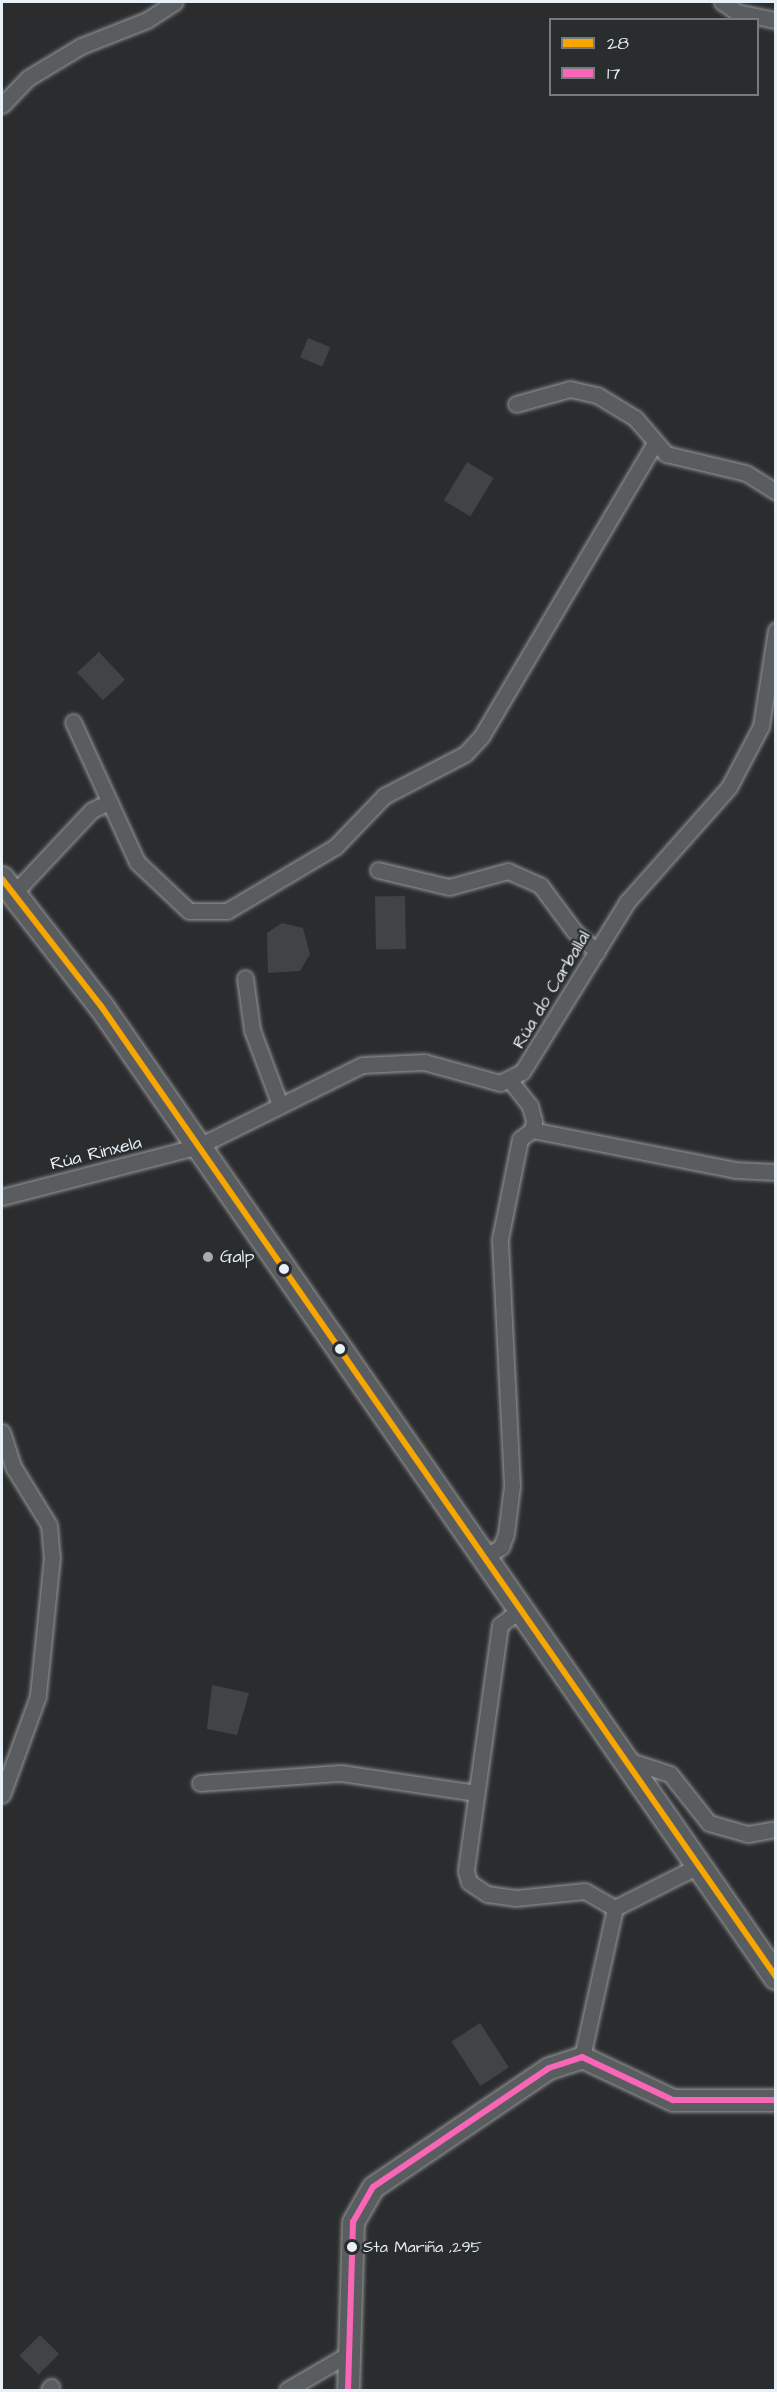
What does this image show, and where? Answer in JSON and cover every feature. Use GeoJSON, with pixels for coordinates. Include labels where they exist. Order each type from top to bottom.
{"type":"FeatureCollection","features":[{"type":"Feature","properties":{"kind":"main road"},"geometry":{"type":"LineString","coordinates":[[8,886],[199,1146],[776,1977]]}},
{"type":"Feature","properties":{"kind":"main road"},"geometry":{"type":"LineString","coordinates":[[348,2391],[345,2356],[353,2222],[361,2200],[549,2068],[582,2057],[673,2100],[776,2100]]}},
{"type":"Feature","properties":{"kind":"street"},"geometry":{"type":"LineString","coordinates":[[2,105],[28,78],[81,46],[147,20],[175,2]]}},
{"type":"Feature","properties":{"kind":"street"},"geometry":{"type":"LineString","coordinates":[[722,2],[737,12],[776,20]]}},
{"type":"Feature","properties":{"kind":"street"},"geometry":{"type":"LineString","coordinates":[[516,404],[570,389],[597,395],[635,418],[654,444],[666,453],[746,473],[776,492]]}},
{"type":"Feature","properties":{"kind":"street"},"geometry":{"type":"LineString","coordinates":[[73,722],[136,862],[189,911],[227,911],[335,847],[367,808],[465,754],[481,737],[654,444]]}},
{"type":"Feature","properties":{"kind":"street","name":"Rúa do Carballal"},"geometry":{"type":"LineString","coordinates":[[510,1080],[531,1063],[597,952],[654,866],[729,787],[761,726],[776,630]]}},
{"type":"Feature","properties":{"kind":"street"},"geometry":{"type":"LineString","coordinates":[[8,886],[92,810],[109,802]]}},
{"type":"Feature","properties":{"kind":"street"},"geometry":{"type":"LineString","coordinates":[[378,870],[449,887],[508,871],[545,889],[574,931],[597,952]]}},
{"type":"Feature","properties":{"kind":"street"},"geometry":{"type":"LineString","coordinates":[[245,978],[255,1040],[280,1104]]}},
{"type":"Feature","properties":{"kind":"street"},"geometry":{"type":"LineString","coordinates":[[199,1146],[362,1065],[424,1062],[484,1081],[510,1080],[530,1106],[532,1130]]}},
{"type":"Feature","properties":{"kind":"street"},"geometry":{"type":"LineString","coordinates":[[484,1557],[504,1541],[511,1496],[500,1239],[520,1139],[532,1130],[735,1170],[776,1172]]}},
{"type":"Feature","properties":{"kind":"street","name":"Rúa Rinxela"},"geometry":{"type":"LineString","coordinates":[[2,1197],[199,1146]]}},
{"type":"Feature","properties":{"kind":"street"},"geometry":{"type":"LineString","coordinates":[[2,1432],[14,1468],[49,1525],[52,1557],[38,1696],[2,1795]]}},
{"type":"Feature","properties":{"kind":"street"},"geometry":{"type":"LineString","coordinates":[[520,1610],[500,1625],[466,1871],[475,1889],[504,1898],[585,1891],[615,1908]]}},
{"type":"Feature","properties":{"kind":"street"},"geometry":{"type":"LineString","coordinates":[[624,1759],[670,1774],[709,1823],[748,1834],[776,1829]]}},
{"type":"Feature","properties":{"kind":"street"},"geometry":{"type":"LineString","coordinates":[[200,1783],[341,1773],[477,1793]]}},
{"type":"Feature","properties":{"kind":"street"},"geometry":{"type":"LineString","coordinates":[[615,1908],[698,1866]]}},
{"type":"Feature","properties":{"kind":"street"},"geometry":{"type":"LineString","coordinates":[[582,2057],[615,1908]]}},
{"type":"Feature","properties":{"kind":"street"},"geometry":{"type":"LineString","coordinates":[[287,2391],[345,2356]]}},
{"type":"Feature","properties":{"kind":"building"},"geometry":{"type":"Polygon","coordinates":[[[308,338],[330,347],[322,366],[300,357],[308,338]]]}},
{"type":"Feature","properties":{"kind":"building"},"geometry":{"type":"Polygon","coordinates":[[[467,462],[494,478],[470,517],[444,501],[467,462]]]}},
{"type":"Feature","properties":{"kind":"building"},"geometry":{"type":"Polygon","coordinates":[[[99,652],[125,680],[103,700],[77,672],[99,652]]]}},
{"type":"Feature","properties":{"kind":"building"},"geometry":{"type":"Polygon","coordinates":[[[405,896],[406,949],[376,950],[375,897],[405,896]]]}},
{"type":"Feature","properties":{"kind":"building"},"geometry":{"type":"Polygon","coordinates":[[[282,923],[303,928],[310,954],[300,971],[268,973],[267,933],[282,923]]]}},
{"type":"Feature","properties":{"kind":"building"},"geometry":{"type":"Polygon","coordinates":[[[212,1685],[249,1693],[237,1735],[207,1729],[212,1685]]]}},
{"type":"Feature","properties":{"kind":"building"},"geometry":{"type":"Polygon","coordinates":[[[480,2023],[509,2067],[480,2086],[451,2042],[480,2023]]]}},
{"type":"Feature","properties":{"kind":"building"},"geometry":{"type":"Polygon","coordinates":[[[40,2335],[59,2354],[39,2375],[19,2356],[40,2335]]]}},
{"type":"Feature","properties":{"kind":"transit line","name":"28"},"geometry":{"type":"LineString","coordinates":[[2,879],[101,1006],[776,1977]]}},
{"type":"Feature","properties":{"kind":"transit line","name":"17"},"geometry":{"type":"LineString","coordinates":[[348,2390],[353,2222],[373,2187],[549,2068],[582,2057],[673,2100],[776,2100]]}},
{"type":"Feature","properties":{"kind":"place","name":"Galp"},"geometry":{"type":"Point","coordinates":[208,1257]}},
{"type":"Feature","properties":{"kind":"place","name":"Sta Mariña ,295"},"geometry":{"type":"Point","coordinates":[352,2247]}}]}
